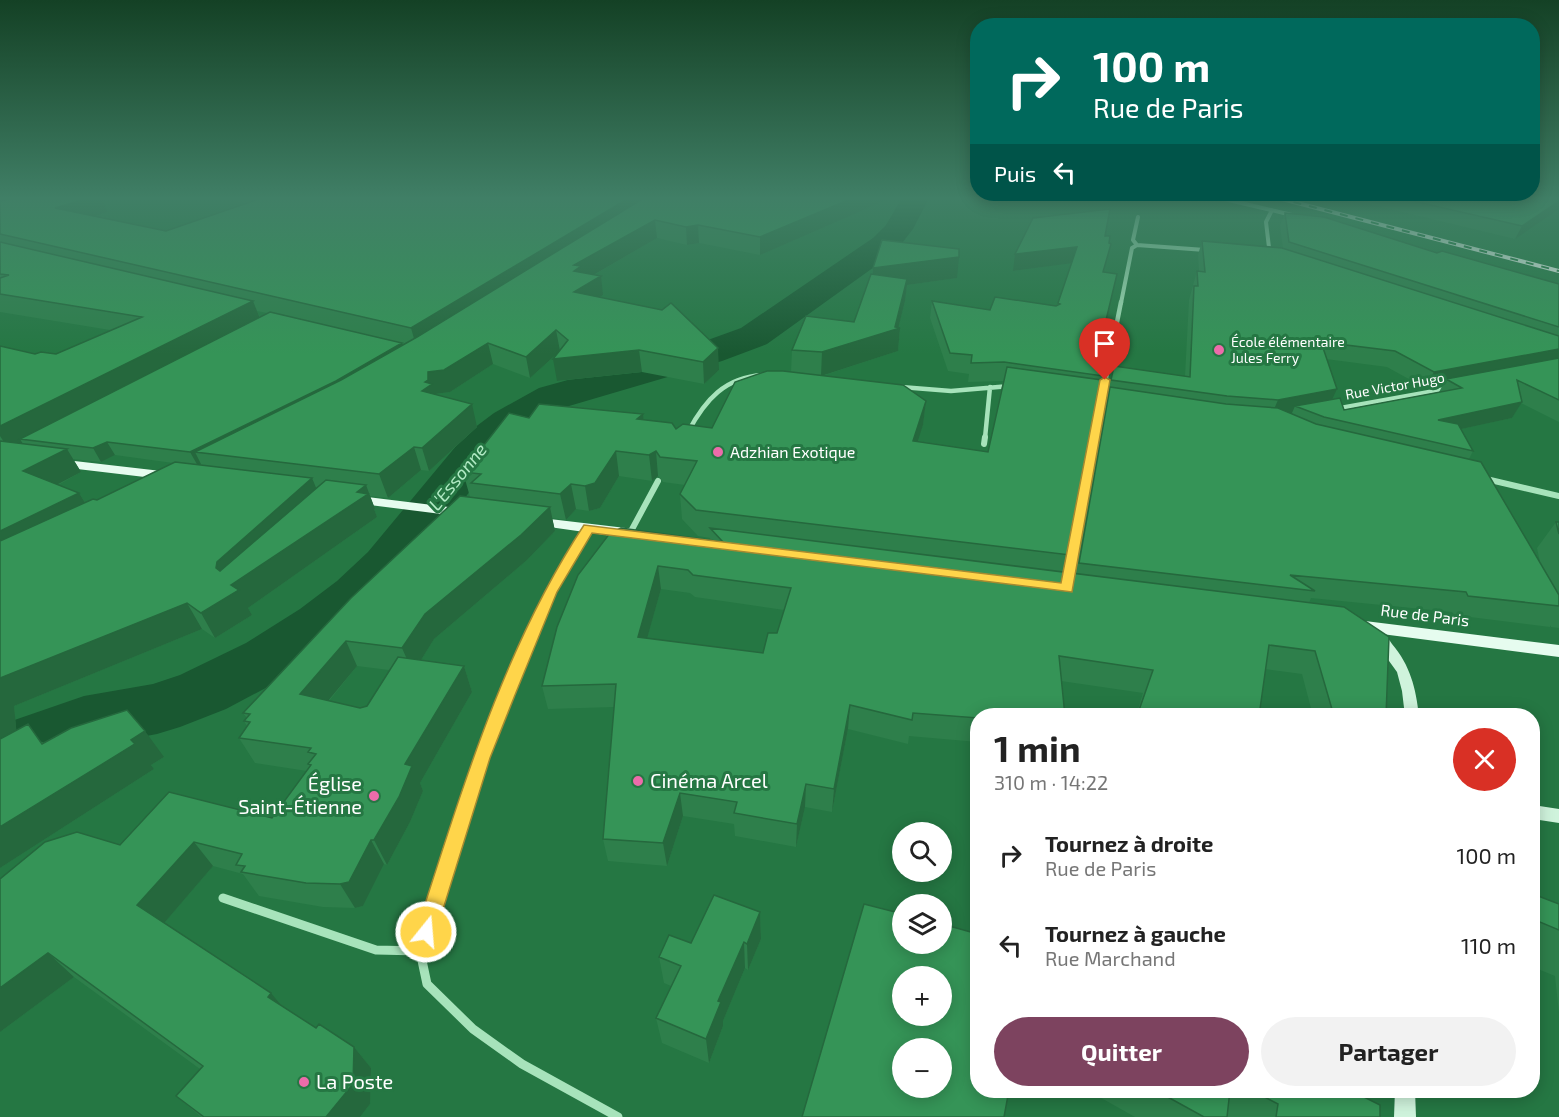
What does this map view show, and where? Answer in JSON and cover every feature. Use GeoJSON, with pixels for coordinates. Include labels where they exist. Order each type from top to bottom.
{"type":"FeatureCollection","features":[{"type":"Feature","properties":{"kind":"main road"},"geometry":{"type":"LineString","coordinates":[[43,461],[184,478]]}},
{"type":"Feature","properties":{"kind":"main road"},"geometry":{"type":"LineString","coordinates":[[335,497],[480,515]]}},
{"type":"Feature","properties":{"kind":"main road"},"geometry":{"type":"LineString","coordinates":[[521,520],[652,536]]}},
{"type":"Feature","properties":{"kind":"main road","name":"Rue de Paris"},"geometry":{"type":"LineString","coordinates":[[1341,624],[1559,651]]}},
{"type":"Feature","properties":{"kind":"main road"},"geometry":{"type":"LineString","coordinates":[[1371,628],[1404,670],[1410,683],[1412,708]]}},
{"type":"Feature","properties":{"kind":"main road"},"geometry":{"type":"LineString","coordinates":[[1540,813],[1559,816]]}},
{"type":"Feature","properties":{"kind":"main road"},"geometry":{"type":"LineString","coordinates":[[1405,1098],[1405,1117]]}},
{"type":"Feature","properties":{"kind":"street"},"geometry":{"type":"LineString","coordinates":[[1067,588],[1101,400],[1132,250]]}},
{"type":"Feature","properties":{"kind":"street"},"geometry":{"type":"LineString","coordinates":[[1205,250],[1215,251]]}},
{"type":"Feature","properties":{"kind":"street"},"geometry":{"type":"LineString","coordinates":[[1269,250],[1270,257]]}},
{"type":"Feature","properties":{"kind":"street"},"geometry":{"type":"LineString","coordinates":[[1259,256],[1277,258]]}},
{"type":"Feature","properties":{"kind":"street"},"geometry":{"type":"LineString","coordinates":[[684,439],[698,411],[724,385],[739,377],[771,375]]}},
{"type":"Feature","properties":{"kind":"street"},"geometry":{"type":"LineString","coordinates":[[891,387],[951,391],[1012,386]]}},
{"type":"Feature","properties":{"kind":"street"},"geometry":{"type":"LineString","coordinates":[[984,444],[990,387]]}},
{"type":"Feature","properties":{"kind":"street","name":"Rue Victor Hugo"},"geometry":{"type":"LineString","coordinates":[[1328,410],[1455,387]]}},
{"type":"Feature","properties":{"kind":"street"},"geometry":{"type":"LineString","coordinates":[[1081,397],[1118,403]]}},
{"type":"Feature","properties":{"kind":"street"},"geometry":{"type":"LineString","coordinates":[[1481,477],[1559,496]]}},
{"type":"Feature","properties":{"kind":"street"},"geometry":{"type":"LineString","coordinates":[[630,533],[658,481]]}},
{"type":"Feature","properties":{"kind":"street"},"geometry":{"type":"LineString","coordinates":[[588,528],[550,592],[482,758],[420,951],[427,984],[473,1029],[522,1064],[618,1117]]}},
{"type":"Feature","properties":{"kind":"street"},"geometry":{"type":"LineString","coordinates":[[223,898],[376,950],[420,951]]}},
{"type":"Feature","properties":{"kind":"building"},"geometry":{"type":"Polygon","coordinates":[[[0,250],[35,250],[253,301],[0,426],[0,346],[35,354],[41,352],[56,354],[142,317],[0,294],[0,278],[9,275],[0,274],[0,250]]]}},
{"type":"Feature","properties":{"kind":"building"},"geometry":{"type":"Polygon","coordinates":[[[71,250],[542,250],[411,328],[71,250]]]}},
{"type":"Feature","properties":{"kind":"building"},"geometry":{"type":"Polygon","coordinates":[[[559,250],[601,250],[574,265],[581,266],[574,271],[601,276],[574,292],[662,310],[671,303],[718,348],[703,362],[639,350],[553,359],[568,340],[556,330],[526,357],[488,343],[444,370],[428,372],[428,380],[425,382],[432,384],[422,391],[472,404],[422,448],[414,447],[379,474],[195,452],[341,380],[417,337],[559,250]]]}},
{"type":"Feature","properties":{"kind":"building"},"geometry":{"type":"Polygon","coordinates":[[[879,250],[959,250],[959,257],[873,268],[879,250]]]}},
{"type":"Feature","properties":{"kind":"building"},"geometry":{"type":"Polygon","coordinates":[[[1017,250],[1049,250],[1015,254],[1017,250]]]}},
{"type":"Feature","properties":{"kind":"building"},"geometry":{"type":"Polygon","coordinates":[[[1076,250],[1109,250],[1103,272],[1117,274],[1101,341],[1100,361],[1106,362],[1103,376],[1004,362],[971,363],[972,355],[950,353],[932,301],[990,310],[995,297],[1056,306],[1060,304],[1058,303],[1076,250]]]}},
{"type":"Feature","properties":{"kind":"building"},"geometry":{"type":"Polygon","coordinates":[[[1203,250],[1289,250],[1559,336],[1559,349],[1434,372],[1395,351],[1321,342],[1337,389],[1278,400],[1227,396],[1111,380],[1114,366],[1190,377],[1194,286],[1198,286],[1197,271],[1205,272],[1203,250]]]}},
{"type":"Feature","properties":{"kind":"building"},"geometry":{"type":"Polygon","coordinates":[[[1315,250],[1428,250],[1437,253],[1442,251],[1559,284],[1559,327],[1315,250]]]}},
{"type":"Feature","properties":{"kind":"building"},"geometry":{"type":"Polygon","coordinates":[[[871,274],[907,279],[895,327],[900,328],[822,352],[792,350],[806,316],[854,322],[871,274]]]}},
{"type":"Feature","properties":{"kind":"building"},"geometry":{"type":"Polygon","coordinates":[[[270,312],[402,343],[336,381],[190,452],[107,442],[93,448],[20,439],[270,312]]]}},
{"type":"Feature","properties":{"kind":"building"},"geometry":{"type":"Polygon","coordinates":[[[1559,358],[1559,400],[1517,380],[1522,402],[1438,420],[1458,424],[1473,451],[1324,417],[1295,406],[1340,398],[1344,410],[1462,388],[1446,379],[1559,358]]]}},
{"type":"Feature","properties":{"kind":"building"},"geometry":{"type":"Polygon","coordinates":[[[1007,367],[1102,380],[1070,555],[696,510],[680,494],[697,461],[660,457],[656,451],[649,455],[616,451],[595,483],[585,486],[571,484],[560,494],[471,483],[481,474],[463,472],[509,413],[529,418],[539,404],[643,414],[637,419],[672,423],[676,429],[683,424],[712,428],[735,382],[767,371],[903,385],[926,401],[913,441],[988,452],[1007,367]]]}},
{"type":"Feature","properties":{"kind":"building"},"geometry":{"type":"Polygon","coordinates":[[[1110,387],[1226,404],[1278,408],[1316,424],[1481,462],[1559,595],[1559,606],[1468,596],[1466,592],[1290,575],[1315,591],[1079,563],[1110,387]]]}},
{"type":"Feature","properties":{"kind":"building"},"geometry":{"type":"Polygon","coordinates":[[[0,441],[67,449],[23,471],[79,493],[0,531],[0,441]]]}},
{"type":"Feature","properties":{"kind":"building"},"geometry":{"type":"Polygon","coordinates":[[[175,462],[312,478],[217,562],[216,568],[220,571],[326,480],[366,485],[357,492],[368,494],[231,585],[239,590],[201,613],[187,603],[0,678],[0,541],[93,499],[97,500],[175,462]]]}},
{"type":"Feature","properties":{"kind":"building"},"geometry":{"type":"Polygon","coordinates":[[[460,496],[550,507],[521,535],[425,614],[402,648],[346,641],[300,694],[360,708],[367,706],[398,657],[464,666],[405,764],[412,766],[399,797],[374,840],[371,840],[349,882],[306,883],[241,872],[245,866],[236,865],[242,854],[194,842],[137,905],[271,993],[268,997],[316,1028],[319,1024],[354,1047],[353,1084],[326,1117],[204,1117],[176,1096],[203,1066],[48,953],[0,988],[0,879],[45,842],[77,832],[120,845],[169,792],[272,818],[311,765],[308,764],[316,754],[308,752],[311,748],[239,738],[250,722],[244,721],[250,714],[243,713],[351,598],[460,496]]]}},
{"type":"Feature","properties":{"kind":"building"},"geometry":{"type":"Polygon","coordinates":[[[621,528],[723,542],[710,528],[1344,607],[1389,637],[1386,708],[1332,708],[1315,651],[1269,645],[1260,708],[1140,708],[1153,670],[1059,656],[1064,708],[970,708],[970,717],[913,713],[912,720],[850,705],[834,789],[806,784],[797,824],[734,813],[737,802],[680,793],[663,843],[603,839],[616,684],[542,686],[557,627],[578,575],[610,533],[621,528]],[[658,566],[638,637],[763,653],[768,633],[777,633],[791,588],[693,575],[688,570],[658,566]]]}},
{"type":"Feature","properties":{"kind":"building"},"geometry":{"type":"Polygon","coordinates":[[[127,710],[145,731],[131,740],[135,744],[0,827],[0,739],[28,724],[42,744],[71,728],[127,710]]]}},
{"type":"Feature","properties":{"kind":"building"},"geometry":{"type":"Polygon","coordinates":[[[714,895],[760,912],[747,944],[744,942],[718,1001],[721,1002],[706,1039],[656,1018],[681,966],[659,957],[669,935],[691,943],[714,895]]]}},
{"type":"Feature","properties":{"kind":"building"},"geometry":{"type":"Polygon","coordinates":[[[1540,897],[1559,904],[1559,930],[1540,922],[1540,897]]]}},
{"type":"Feature","properties":{"kind":"building"},"geometry":{"type":"Polygon","coordinates":[[[864,904],[892,911],[892,954],[952,954],[952,927],[970,932],[970,1098],[1008,1098],[1004,1117],[802,1117],[864,904]]]}},
{"type":"Feature","properties":{"kind":"building"},"geometry":{"type":"Polygon","coordinates":[[[1170,1098],[1229,1098],[1227,1117],[1204,1117],[1170,1098]]]}},
{"type":"Feature","properties":{"kind":"building"},"geometry":{"type":"Polygon","coordinates":[[[1266,1098],[1366,1098],[1380,1105],[1380,1117],[1276,1117],[1278,1104],[1266,1098]]]}},
{"type":"Feature","properties":{"kind":"waterway","name":"L'Essonne"},"geometry":{"type":"LineString","coordinates":[[0,756],[42,736],[84,722],[157,709],[203,692],[268,659],[321,624],[357,595],[387,564],[482,444],[510,422],[554,397],[708,353],[754,336],[877,250]]}},
{"type":"Feature","properties":{"kind":"railway"},"geometry":{"type":"LineString","coordinates":[[1479,250],[1559,271]]}},
{"type":"Feature","properties":{"kind":"place","name":"École élémentaire Jules Ferry"},"geometry":{"type":"Point","coordinates":[1219,350]}},
{"type":"Feature","properties":{"kind":"place","name":"Adzhian Exotique"},"geometry":{"type":"Point","coordinates":[718,452]}},
{"type":"Feature","properties":{"kind":"place","name":"Cinéma Arcel"},"geometry":{"type":"Point","coordinates":[638,781]}},
{"type":"Feature","properties":{"kind":"place","name":"Église Saint-Étienne"},"geometry":{"type":"Point","coordinates":[374,796]}},
{"type":"Feature","properties":{"kind":"place","name":"La Poste"},"geometry":{"type":"Point","coordinates":[304,1082]}},
{"type":"Feature","properties":{"kind":"route"},"geometry":{"type":"LineString","coordinates":[[426,932],[482,758],[507,695],[550,592],[588,528],[1067,588],[1105,380]]}}]}
